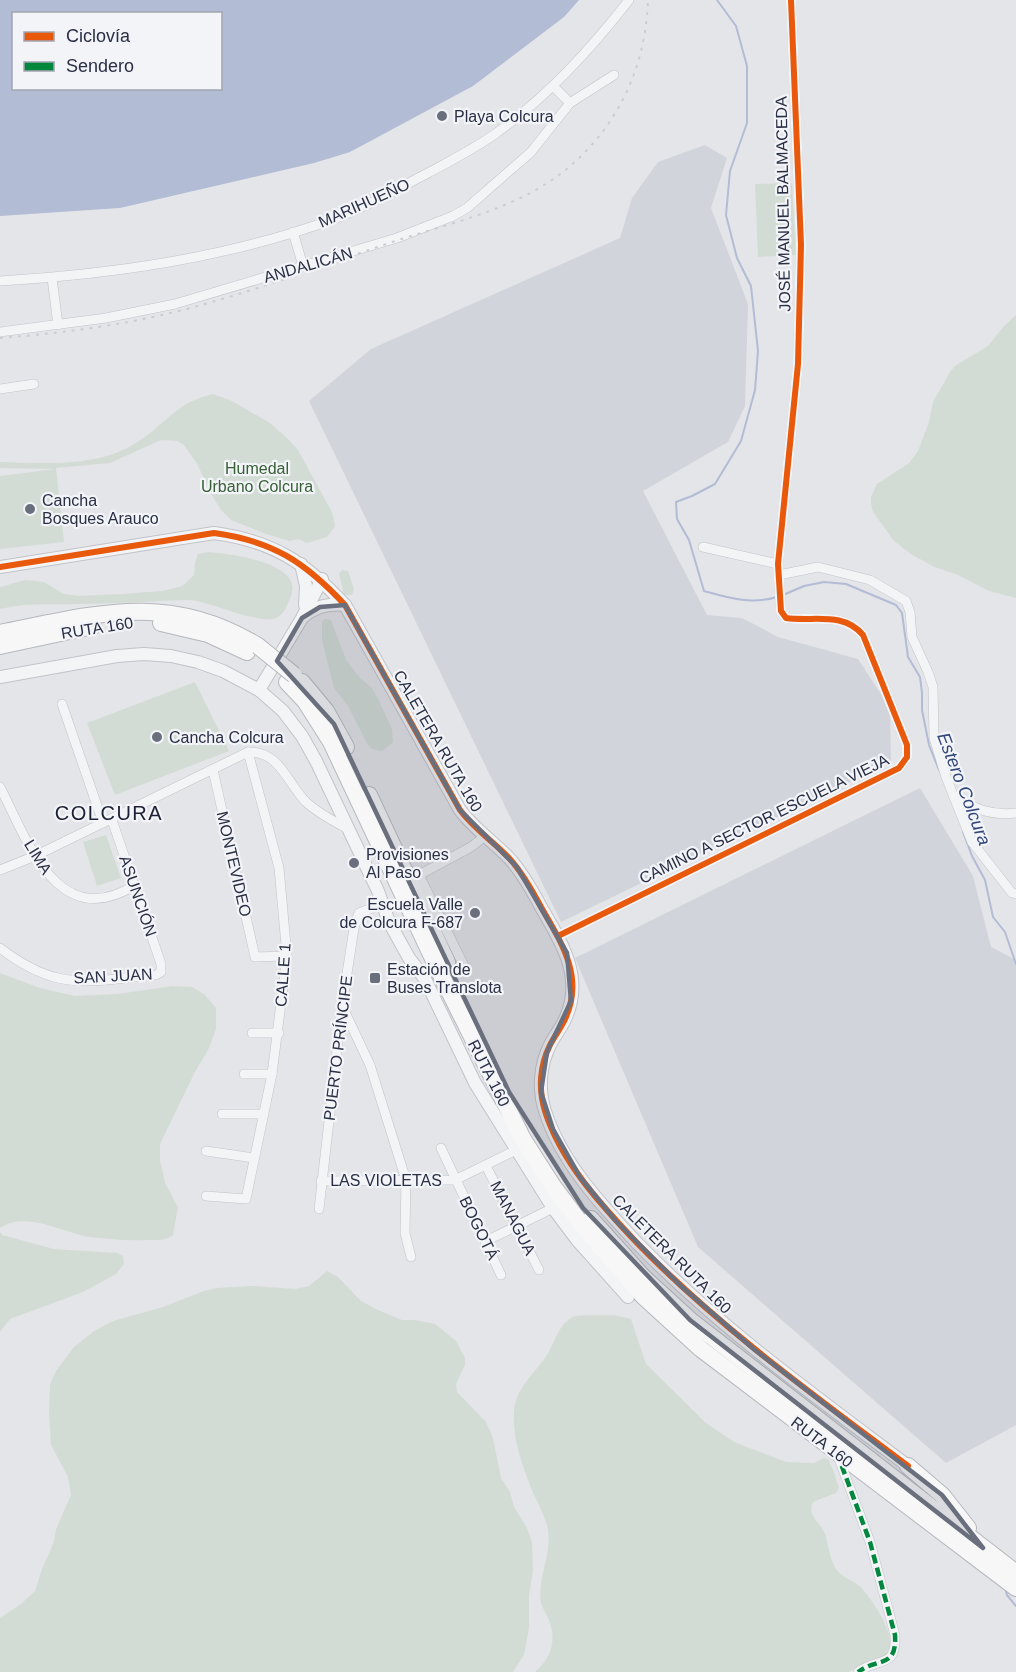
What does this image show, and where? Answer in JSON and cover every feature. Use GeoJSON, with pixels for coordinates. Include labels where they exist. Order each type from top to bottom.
{"type":"FeatureCollection","features":[{"type":"Feature","properties":{"kind":"highway","name":"RUTA 160"},"geometry":{"type":"LineString","coordinates":[[0,633],[111,613],[156,611],[186,615],[216,624],[317,699],[334,724],[508,1092],[541,1150],[583,1208],[630,1263],[690,1320],[983,1548],[1010,1578]]}},
{"type":"Feature","properties":{"kind":"highway","name":"RUTA 160"},"geometry":{"type":"LineString","coordinates":[[0,646],[92,626],[134,621],[163,623],[193,629],[254,650]]}},
{"type":"Feature","properties":{"kind":"highway","name":"RUTA 160"},"geometry":{"type":"LineString","coordinates":[[292,682],[331,742],[436,965],[518,1129],[569,1208],[616,1267],[664,1317],[701,1349],[837,1454],[1010,1578]]}},
{"type":"Feature","properties":{"kind":"highway"},"geometry":{"type":"LineString","coordinates":[[628,1297],[664,1327],[701,1349]]}},
{"type":"Feature","properties":{"kind":"highway"},"geometry":{"type":"LineString","coordinates":[[908,1466],[942,1495],[983,1548]]}},
{"type":"Feature","properties":{"kind":"street","name":"MARIHUEÑO"},"geometry":{"type":"LineString","coordinates":[[0,281],[52,278],[205,257],[336,218],[390,193],[495,134],[552,86],[610,25],[629,0]]}},
{"type":"Feature","properties":{"kind":"street","name":"JOSÉ MANUEL BALMACEDA"},"geometry":{"type":"LineString","coordinates":[[781,611],[778,564],[798,364],[801,245],[791,0]]}},
{"type":"Feature","properties":{"kind":"street","name":"ANDALICÁN"},"geometry":{"type":"LineString","coordinates":[[0,332],[58,326],[137,313],[175,304],[397,238],[453,216],[467,208],[531,152],[570,103],[614,75]]}},
{"type":"Feature","properties":{"kind":"street"},"geometry":{"type":"LineString","coordinates":[[552,86],[570,103]]}},
{"type":"Feature","properties":{"kind":"street"},"geometry":{"type":"LineString","coordinates":[[293,232],[303,266]]}},
{"type":"Feature","properties":{"kind":"street"},"geometry":{"type":"LineString","coordinates":[[52,278],[58,326]]}},
{"type":"Feature","properties":{"kind":"street"},"geometry":{"type":"LineString","coordinates":[[0,389],[34,384]]}},
{"type":"Feature","properties":{"kind":"street","name":"CALETERA RUTA 160"},"geometry":{"type":"LineString","coordinates":[[0,567],[214,533],[259,543],[300,563],[321,579],[345,604],[454,800],[467,820],[517,867],[558,936],[570,963],[573,992],[565,1019],[544,1061],[541,1092],[549,1121],[580,1177],[616,1221],[705,1308],[764,1357],[908,1466]]}},
{"type":"Feature","properties":{"kind":"street"},"geometry":{"type":"LineString","coordinates":[[703,547],[778,564]]}},
{"type":"Feature","properties":{"kind":"street"},"geometry":{"type":"LineString","coordinates":[[300,563],[306,586],[306,602],[302,618]]}},
{"type":"Feature","properties":{"kind":"street"},"geometry":{"type":"LineString","coordinates":[[779,575],[818,567],[870,580],[906,601],[910,612],[912,638],[933,687],[934,738],[953,795],[972,842],[1012,893],[1016,894]]}},
{"type":"Feature","properties":{"kind":"street"},"geometry":{"type":"LineString","coordinates":[[259,690],[302,618],[321,579]]}},
{"type":"Feature","properties":{"kind":"street"},"geometry":{"type":"LineString","coordinates":[[302,618],[320,607],[345,604]]}},
{"type":"Feature","properties":{"kind":"street","name":"CAMINO A SECTOR ESCUELA VIEJA"},"geometry":{"type":"LineString","coordinates":[[558,936],[899,768],[905,761],[908,753],[906,744],[863,635],[845,621],[786,618],[781,611]]}},
{"type":"Feature","properties":{"kind":"street"},"geometry":{"type":"LineString","coordinates":[[0,677],[117,656],[158,655],[184,658],[211,666],[259,690],[283,711],[302,736],[350,830],[399,941],[425,979],[475,1083],[553,1208],[577,1240],[628,1297]]}},
{"type":"Feature","properties":{"kind":"street","name":"ASUNCIÓN"},"geometry":{"type":"LineString","coordinates":[[62,704],[135,885],[161,964],[161,972]]}},
{"type":"Feature","properties":{"kind":"street"},"geometry":{"type":"LineString","coordinates":[[0,870],[108,822],[248,752],[260,753],[273,759],[308,803],[350,830]]}},
{"type":"Feature","properties":{"kind":"street","name":"CALLE 1"},"geometry":{"type":"LineString","coordinates":[[206,1196],[246,1200],[279,1033],[287,956],[279,868],[248,752]]}},
{"type":"Feature","properties":{"kind":"street","name":"MONTEVIDEO"},"geometry":{"type":"LineString","coordinates":[[213,770],[255,957],[287,956]]}},
{"type":"Feature","properties":{"kind":"street","name":"LIMA"},"geometry":{"type":"LineString","coordinates":[[0,787],[35,856],[51,879],[66,890],[83,896],[110,896],[135,885]]}},
{"type":"Feature","properties":{"kind":"street"},"geometry":{"type":"LineString","coordinates":[[953,795],[979,810],[1016,813]]}},
{"type":"Feature","properties":{"kind":"street"},"geometry":{"type":"LineString","coordinates":[[465,970],[418,875],[485,837]]}},
{"type":"Feature","properties":{"kind":"street","name":"PUERTO PRÍNCIPE"},"geometry":{"type":"LineString","coordinates":[[319,1209],[342,1006],[357,918],[359,913],[382,904]]}},
{"type":"Feature","properties":{"kind":"street","name":"SAN JUAN"},"geometry":{"type":"LineString","coordinates":[[0,948],[31,967],[59,978],[101,979],[156,975],[161,972]]}},
{"type":"Feature","properties":{"kind":"street"},"geometry":{"type":"LineString","coordinates":[[342,1006],[370,1065],[406,1180],[405,1233],[411,1257]]}},
{"type":"Feature","properties":{"kind":"street"},"geometry":{"type":"LineString","coordinates":[[252,1033],[279,1033]]}},
{"type":"Feature","properties":{"kind":"street"},"geometry":{"type":"LineString","coordinates":[[244,1074],[272,1074]]}},
{"type":"Feature","properties":{"kind":"street"},"geometry":{"type":"LineString","coordinates":[[222,1114],[264,1114]]}},
{"type":"Feature","properties":{"kind":"street","name":"BOGOTÁ"},"geometry":{"type":"LineString","coordinates":[[441,1148],[501,1275]]}},
{"type":"Feature","properties":{"kind":"street","name":"LAS VIOLETAS"},"geometry":{"type":"LineString","coordinates":[[321,1180],[455,1180],[516,1150]]}},
{"type":"Feature","properties":{"kind":"street"},"geometry":{"type":"LineString","coordinates":[[206,1151],[254,1158]]}},
{"type":"Feature","properties":{"kind":"street","name":"MANAGUA"},"geometry":{"type":"LineString","coordinates":[[486,1166],[539,1270]]}},
{"type":"Feature","properties":{"kind":"street"},"geometry":{"type":"LineString","coordinates":[[486,1241],[553,1208]]}},
{"type":"Feature","properties":{"kind":"street"},"geometry":{"type":"LineString","coordinates":[[837,1454],[870,1542],[895,1635],[895,1650],[889,1659],[858,1672]]}},
{"type":"Feature","properties":{"kind":"highlighted area"},"geometry":{"type":"Polygon","coordinates":[[[345,605],[460,810],[517,867],[567,953],[571,1001],[547,1052],[541,1092],[553,1129],[580,1177],[616,1221],[681,1286],[755,1350],[942,1495],[983,1548],[690,1320],[583,1208],[509,1092],[334,724],[277,661],[302,618],[320,607],[345,605]]]}},
{"type":"Feature","properties":{"kind":"shaded area"},"geometry":{"type":"Polygon","coordinates":[[[705,145],[727,158],[711,208],[748,304],[745,406],[728,442],[643,491],[707,615],[742,618],[778,637],[858,659],[890,708],[891,762],[561,922],[309,401],[371,349],[620,238],[632,198],[658,162],[705,145]]]}},
{"type":"Feature","properties":{"kind":"shaded area"},"geometry":{"type":"Polygon","coordinates":[[[920,788],[973,876],[991,947],[1016,960],[1016,1425],[946,1463],[698,1247],[575,958],[920,788]]]}},
{"type":"Feature","properties":{"kind":"green space"},"geometry":{"type":"Polygon","coordinates":[[[792,183],[796,255],[758,257],[755,184],[792,183]]]}},
{"type":"Feature","properties":{"kind":"green space"},"geometry":{"type":"Polygon","coordinates":[[[1016,315],[1016,598],[989,591],[958,575],[934,567],[911,554],[894,541],[873,512],[871,497],[877,484],[909,463],[918,451],[929,422],[933,402],[950,372],[955,366],[988,346],[1016,315]]]}},
{"type":"Feature","properties":{"kind":"green space","name":"Humedal Urbano Colcura"},"geometry":{"type":"Polygon","coordinates":[[[213,394],[230,400],[270,423],[298,450],[332,512],[335,526],[327,537],[307,543],[298,539],[289,541],[231,520],[214,499],[196,462],[183,444],[177,441],[161,440],[110,463],[56,468],[64,542],[0,549],[0,476],[55,469],[0,468],[0,462],[70,462],[104,457],[136,443],[180,408],[213,394]]]}},
{"type":"Feature","properties":{"kind":"green space"},"geometry":{"type":"Polygon","coordinates":[[[209,552],[263,562],[287,575],[292,584],[291,596],[282,614],[276,618],[260,619],[188,600],[30,605],[0,609],[0,587],[25,580],[44,582],[64,594],[79,596],[162,591],[182,586],[194,575],[198,554],[209,552]]]}},
{"type":"Feature","properties":{"kind":"green space"},"geometry":{"type":"Polygon","coordinates":[[[342,570],[348,571],[354,589],[352,595],[344,595],[339,574],[342,570]]]}},
{"type":"Feature","properties":{"kind":"green space"},"geometry":{"type":"Polygon","coordinates":[[[331,620],[346,660],[360,678],[372,688],[392,729],[393,742],[382,751],[372,749],[368,745],[348,706],[334,688],[322,640],[322,621],[331,620]]]}},
{"type":"Feature","properties":{"kind":"green space","name":"Cancha Colcura"},"geometry":{"type":"Polygon","coordinates":[[[195,682],[229,751],[115,795],[87,723],[195,682]]]}},
{"type":"Feature","properties":{"kind":"green space"},"geometry":{"type":"Polygon","coordinates":[[[106,835],[121,878],[97,886],[83,842],[106,835]]]}},
{"type":"Feature","properties":{"kind":"green space"},"geometry":{"type":"Polygon","coordinates":[[[0,973],[40,988],[75,996],[118,994],[172,986],[192,987],[204,994],[216,1008],[216,1029],[209,1048],[160,1144],[160,1160],[165,1183],[178,1207],[173,1235],[157,1240],[90,1237],[45,1224],[21,1221],[0,1228],[0,973]]]}},
{"type":"Feature","properties":{"kind":"green space"},"geometry":{"type":"Polygon","coordinates":[[[0,1232],[2,1235],[54,1249],[117,1253],[123,1256],[124,1264],[116,1274],[83,1292],[10,1319],[0,1332],[0,1232]]]}},
{"type":"Feature","properties":{"kind":"green space"},"geometry":{"type":"Polygon","coordinates":[[[327,1271],[338,1277],[361,1301],[378,1310],[402,1320],[435,1324],[456,1341],[465,1358],[465,1365],[456,1384],[457,1392],[486,1422],[493,1438],[501,1478],[510,1492],[514,1507],[527,1528],[532,1542],[533,1570],[529,1596],[529,1628],[524,1655],[513,1672],[0,1672],[0,1618],[35,1591],[54,1542],[56,1529],[71,1495],[68,1477],[51,1445],[49,1413],[50,1384],[56,1371],[74,1347],[94,1331],[113,1321],[163,1307],[204,1291],[254,1286],[295,1289],[309,1286],[327,1271]]]}},
{"type":"Feature","properties":{"kind":"green space"},"geometry":{"type":"Polygon","coordinates":[[[614,1315],[631,1319],[646,1364],[706,1423],[734,1442],[786,1462],[814,1463],[824,1458],[828,1459],[839,1488],[836,1493],[813,1502],[812,1511],[825,1534],[830,1556],[836,1569],[863,1590],[881,1617],[890,1637],[891,1646],[885,1656],[849,1672],[535,1672],[549,1655],[552,1642],[549,1620],[541,1603],[540,1594],[549,1539],[545,1519],[531,1488],[517,1447],[514,1425],[515,1404],[524,1385],[545,1358],[568,1320],[581,1316],[614,1315]]]}},
{"type":"Feature","properties":{"kind":"water"},"geometry":{"type":"Polygon","coordinates":[[[0,0],[579,0],[564,17],[473,86],[350,152],[314,163],[120,208],[0,216],[0,0]]]}},
{"type":"Feature","properties":{"kind":"waterway","name":"Estero Colcura"},"geometry":{"type":"LineString","coordinates":[[717,0],[736,26],[747,66],[747,123],[730,171],[726,215],[737,258],[751,286],[758,351],[755,390],[741,441],[715,484],[676,502],[677,519],[689,540],[704,591],[749,600],[777,597]]}},
{"type":"Feature","properties":{"kind":"waterway","name":"Estero Colcura"},"geometry":{"type":"LineString","coordinates":[[783,595],[804,586],[824,582],[846,584],[896,605],[902,613],[908,657],[920,677],[922,710],[929,745],[939,770]]}},
{"type":"Feature","properties":{"kind":"waterway","name":"Estero Colcura"},"geometry":{"type":"LineString","coordinates":[[963,832],[972,856],[985,880],[993,917],[1005,932],[1016,964]]}},
{"type":"Feature","properties":{"kind":"waterway","name":"Estero Colcura"},"geometry":{"type":"LineString","coordinates":[[1005,1588],[1007,1595],[1016,1606]]}},
{"type":"Feature","properties":{"kind":"railway"},"geometry":{"type":"LineString","coordinates":[[0,338],[96,327],[184,310],[463,220],[530,193],[569,167],[587,150],[615,113],[626,92],[642,48],[648,0]]}},
{"type":"Feature","properties":{"kind":"marked path"},"geometry":{"type":"LineString","coordinates":[[837,1453],[870,1542],[895,1635],[895,1646],[889,1658],[858,1672]]}},
{"type":"Feature","properties":{"kind":"cycle path"},"geometry":{"type":"LineString","coordinates":[[558,936],[899,768],[907,757],[907,745],[863,635],[855,628],[837,620],[786,618],[781,611],[778,564],[798,364],[801,245],[791,0]]}},
{"type":"Feature","properties":{"kind":"cycle path"},"geometry":{"type":"LineString","coordinates":[[0,567],[214,533],[271,548],[302,565],[330,590],[345,605],[460,810],[518,869],[556,933],[568,960],[571,973],[571,1002],[547,1053],[542,1069],[541,1086],[543,1103],[552,1130],[572,1165],[597,1199],[669,1275],[735,1333],[908,1466]]}},
{"type":"Feature","properties":{"kind":"place","name":"Playa Colcura"},"geometry":{"type":"Point","coordinates":[442,116]}},
{"type":"Feature","properties":{"kind":"place","name":"Cancha Bosques Arauco"},"geometry":{"type":"Point","coordinates":[30,509]}},
{"type":"Feature","properties":{"kind":"place","name":"Cancha Colcura"},"geometry":{"type":"Point","coordinates":[157,737]}},
{"type":"Feature","properties":{"kind":"place","name":"Provisiones Al Paso"},"geometry":{"type":"Point","coordinates":[354,863]}},
{"type":"Feature","properties":{"kind":"place","name":"Escuela Valle de Colcura F-687"},"geometry":{"type":"Point","coordinates":[475,913]}},
{"type":"Feature","properties":{"kind":"place","name":"Estación de Buses Translota"},"geometry":{"type":"Point","coordinates":[375,978]}},
{"type":"Feature","properties":{"kind":"district","name":"COLCURA"},"geometry":{"type":"Point","coordinates":[109,813]}}]}
